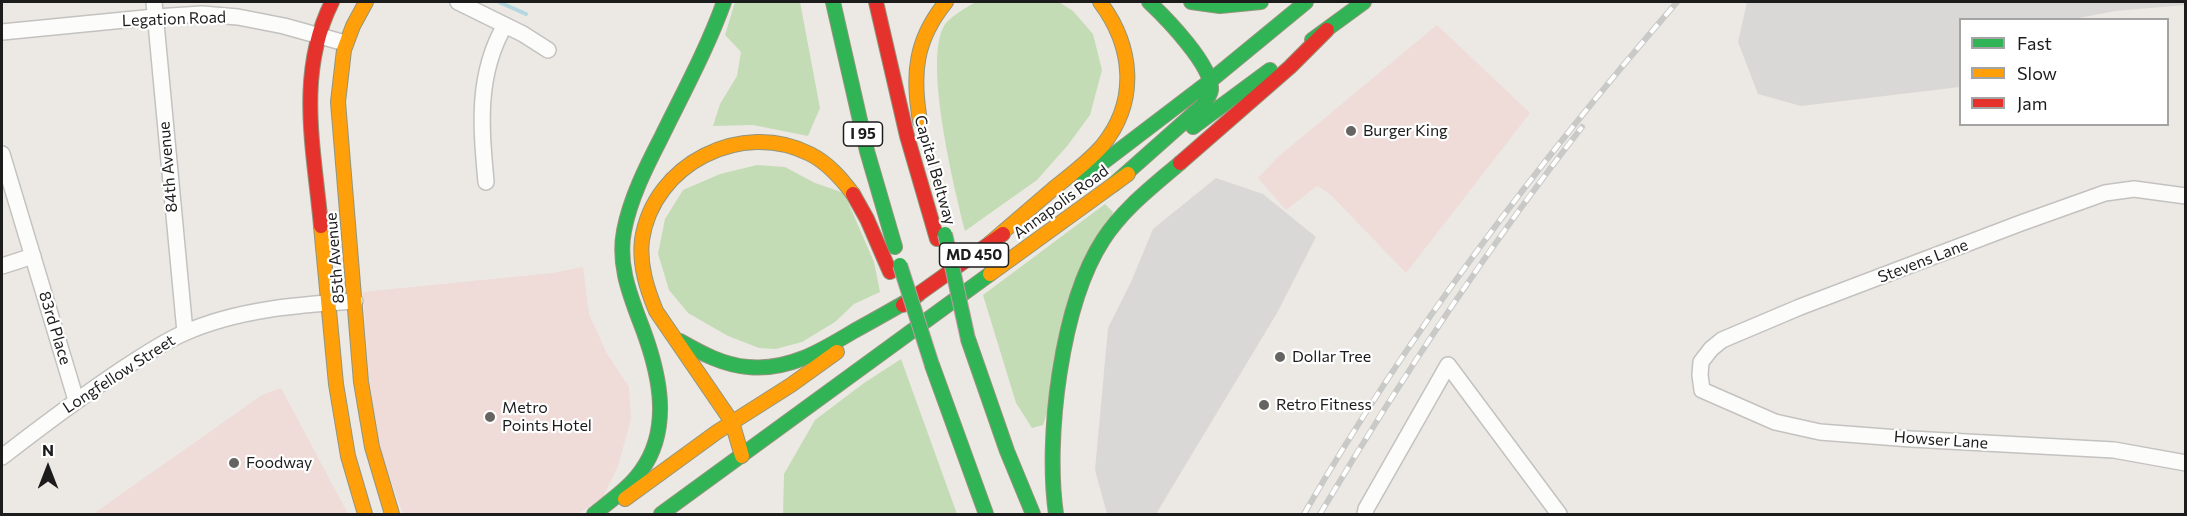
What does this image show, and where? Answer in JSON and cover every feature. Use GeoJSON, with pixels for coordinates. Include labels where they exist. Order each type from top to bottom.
{"type":"FeatureCollection","features":[{"type":"Feature","properties":{"kind":"main road","name":"85th Avenue"},"geometry":{"type":"LineString","coordinates":[[332,2],[316,35],[311,61],[309,99],[336,384],[348,456],[365,514]]}},
{"type":"Feature","properties":{"kind":"main road","name":"85th Avenue"},"geometry":{"type":"LineString","coordinates":[[366,2],[345,43],[338,102],[366,417],[389,510]]}},
{"type":"Feature","properties":{"kind":"main road"},"geometry":{"type":"LineString","coordinates":[[594,514],[641,470],[655,442],[660,392],[657,370],[624,279],[623,233],[630,208],[654,151],[707,45],[724,2]]}},
{"type":"Feature","properties":{"kind":"main road","name":"I 95"},"geometry":{"type":"LineString","coordinates":[[832,2],[895,268],[986,514]]}},
{"type":"Feature","properties":{"kind":"main road","name":"Capital Beltway"},"geometry":{"type":"LineString","coordinates":[[876,2],[907,136],[941,237],[968,339],[1007,451],[1032,514]]}},
{"type":"Feature","properties":{"kind":"main road"},"geometry":{"type":"LineString","coordinates":[[923,135],[916,102],[915,66],[927,29],[946,2]]}},
{"type":"Feature","properties":{"kind":"main road"},"geometry":{"type":"LineString","coordinates":[[990,243],[1102,146],[1120,116],[1126,99],[1127,58],[1113,18],[1100,2]]}},
{"type":"Feature","properties":{"kind":"main road"},"geometry":{"type":"LineString","coordinates":[[1113,185],[1202,106],[1211,88],[1207,72],[1173,26],[1149,2]]}},
{"type":"Feature","properties":{"kind":"main road"},"geometry":{"type":"LineString","coordinates":[[1191,2],[1220,6],[1261,2]]}},
{"type":"Feature","properties":{"kind":"main road","name":"Annapolis Road"},"geometry":{"type":"LineString","coordinates":[[605,514],[717,432],[791,385],[1103,163],[1210,81],[1306,2]]}},
{"type":"Feature","properties":{"kind":"main road","name":"Annapolis Road"},"geometry":{"type":"LineString","coordinates":[[661,514],[1364,2]]}},
{"type":"Feature","properties":{"kind":"main road"},"geometry":{"type":"LineString","coordinates":[[1056,514],[1051,462],[1056,398],[1077,295],[1099,247],[1116,222],[1136,201],[1290,67],[1327,30]]}},
{"type":"Feature","properties":{"kind":"main road"},"geometry":{"type":"LineString","coordinates":[[742,456],[732,422],[656,311],[648,294],[643,274],[643,232],[652,208],[665,186],[680,169],[700,155],[720,146],[744,141],[767,141],[791,145],[814,156],[835,171],[854,194],[895,268]]}},
{"type":"Feature","properties":{"kind":"main road"},"geometry":{"type":"LineString","coordinates":[[931,168],[941,237]]}},
{"type":"Feature","properties":{"kind":"main road"},"geometry":{"type":"LineString","coordinates":[[675,338],[717,361],[754,369],[778,368],[799,362],[815,354],[918,295]]}},
{"type":"Feature","properties":{"kind":"main road"},"geometry":{"type":"LineString","coordinates":[[639,319],[666,356]]}},
{"type":"Feature","properties":{"kind":"main road"},"geometry":{"type":"LineString","coordinates":[[708,419],[717,432],[742,456]]}},
{"type":"Feature","properties":{"kind":"main road"},"geometry":{"type":"LineString","coordinates":[[627,514],[682,472],[687,454]]}},
{"type":"Feature","properties":{"kind":"street"},"geometry":{"type":"LineString","coordinates":[[458,2],[523,34],[548,50]]}},
{"type":"Feature","properties":{"kind":"street","name":"Legation Road"},"geometry":{"type":"LineString","coordinates":[[2,32],[154,9],[229,16],[284,26],[345,43]]}},
{"type":"Feature","properties":{"kind":"street","name":"84th Avenue"},"geometry":{"type":"LineString","coordinates":[[154,9],[185,333]]}},
{"type":"Feature","properties":{"kind":"street"},"geometry":{"type":"LineString","coordinates":[[486,182],[481,118],[484,82],[491,53],[505,25]]}},
{"type":"Feature","properties":{"kind":"street","name":"83rd Place"},"geometry":{"type":"LineString","coordinates":[[2,154],[76,400]]}},
{"type":"Feature","properties":{"kind":"street","name":"Stevens Lane"},"geometry":{"type":"LineString","coordinates":[[1702,390],[1701,362],[1711,349],[1722,340],[1800,307],[2105,193],[2134,189],[2186,196]]}},
{"type":"Feature","properties":{"kind":"street"},"geometry":{"type":"LineString","coordinates":[[2,266],[33,256]]}},
{"type":"Feature","properties":{"kind":"street","name":"Longfellow Street"},"geometry":{"type":"LineString","coordinates":[[2,457],[76,400],[146,354],[185,333],[259,311],[302,304],[355,301]]}},
{"type":"Feature","properties":{"kind":"street"},"geometry":{"type":"LineString","coordinates":[[1365,514],[1448,365],[1559,514]]}},
{"type":"Feature","properties":{"kind":"street","name":"Howser Lane"},"geometry":{"type":"LineString","coordinates":[[1702,390],[1775,422],[1820,432],[1920,440],[2114,450],[2186,463]]}},
{"type":"Feature","properties":{"kind":"shaded area"},"geometry":{"type":"Polygon","coordinates":[[[1747,2],[2185,2],[2186,5],[2115,11],[2079,18],[1959,18],[1959,87],[1801,106],[1758,94],[1738,42],[1747,2]]]}},
{"type":"Feature","properties":{"kind":"shaded area"},"geometry":{"type":"Polygon","coordinates":[[[1437,25],[1530,113],[1406,273],[1330,194],[1317,186],[1286,210],[1258,178],[1278,157],[1437,25]]]}},
{"type":"Feature","properties":{"kind":"shaded area"},"geometry":{"type":"Polygon","coordinates":[[[1216,178],[1263,194],[1316,237],[1277,313],[1156,514],[1107,514],[1095,470],[1108,328],[1131,282],[1153,229],[1216,178]]]}},
{"type":"Feature","properties":{"kind":"shaded area"},"geometry":{"type":"Polygon","coordinates":[[[583,267],[589,314],[606,352],[629,387],[631,419],[618,466],[603,497],[578,514],[403,514],[379,448],[371,410],[363,292],[553,273],[583,267]]]}},
{"type":"Feature","properties":{"kind":"shaded area"},"geometry":{"type":"Polygon","coordinates":[[[281,388],[348,514],[93,514],[262,395],[281,388]]]}},
{"type":"Feature","properties":{"kind":"green space"},"geometry":{"type":"Polygon","coordinates":[[[735,2],[800,2],[820,108],[808,136],[753,125],[713,126],[720,104],[737,76],[741,52],[725,35],[735,2]]]}},
{"type":"Feature","properties":{"kind":"green space"},"geometry":{"type":"Polygon","coordinates":[[[976,2],[1059,2],[1073,11],[1093,34],[1102,70],[1090,115],[1068,145],[1037,180],[965,231],[942,124],[937,63],[939,39],[946,23],[976,2]]]}},
{"type":"Feature","properties":{"kind":"green space"},"geometry":{"type":"Polygon","coordinates":[[[757,165],[785,167],[815,183],[844,193],[874,262],[880,292],[854,304],[835,322],[802,342],[776,349],[759,348],[728,336],[688,313],[669,290],[658,254],[665,219],[683,190],[720,174],[757,165]]]}},
{"type":"Feature","properties":{"kind":"green space"},"geometry":{"type":"Polygon","coordinates":[[[1105,204],[1113,212],[1043,425],[1032,428],[1016,403],[983,295],[1105,204]]]}},
{"type":"Feature","properties":{"kind":"green space"},"geometry":{"type":"Polygon","coordinates":[[[901,359],[957,514],[783,514],[784,474],[815,420],[864,383],[901,359]]]}},
{"type":"Feature","properties":{"kind":"waterway"},"geometry":{"type":"LineString","coordinates":[[499,2],[526,14]]}},
{"type":"Feature","properties":{"kind":"railway"},"geometry":{"type":"LineString","coordinates":[[1304,514],[1388,379],[1478,249],[1575,124],[1677,2]]}},
{"type":"Feature","properties":{"kind":"railway"},"geometry":{"type":"LineString","coordinates":[[1320,514],[1381,414],[1445,317],[1511,221],[1582,127]]}},
{"type":"Feature","properties":{"kind":"traffic: fast"},"geometry":{"type":"LineString","coordinates":[[594,514],[619,494],[641,471],[651,454],[657,435],[660,416],[657,376],[625,276],[622,242],[630,207],[639,183],[702,54],[724,2]]}},
{"type":"Feature","properties":{"kind":"traffic: fast"},"geometry":{"type":"LineString","coordinates":[[833,2],[867,151],[895,247]]}},
{"type":"Feature","properties":{"kind":"traffic: fast"},"geometry":{"type":"LineString","coordinates":[[1113,185],[1202,106],[1211,90],[1210,80],[1197,56],[1149,2]]}},
{"type":"Feature","properties":{"kind":"traffic: fast"},"geometry":{"type":"LineString","coordinates":[[1191,2],[1220,6],[1261,2]]}},
{"type":"Feature","properties":{"kind":"traffic: fast"},"geometry":{"type":"LineString","coordinates":[[1084,177],[1210,81],[1306,2]]}},
{"type":"Feature","properties":{"kind":"traffic: fast"},"geometry":{"type":"LineString","coordinates":[[1312,40],[1364,2]]}},
{"type":"Feature","properties":{"kind":"traffic: fast"},"geometry":{"type":"LineString","coordinates":[[1193,127],[1270,70]]}},
{"type":"Feature","properties":{"kind":"traffic: fast"},"geometry":{"type":"LineString","coordinates":[[1056,514],[1053,483],[1055,411],[1067,335],[1076,300],[1088,267],[1111,229],[1139,199],[1180,163]]}},
{"type":"Feature","properties":{"kind":"traffic: fast"},"geometry":{"type":"LineString","coordinates":[[945,234],[968,339]]}},
{"type":"Feature","properties":{"kind":"traffic: fast"},"geometry":{"type":"LineString","coordinates":[[900,265],[932,365]]}},
{"type":"Feature","properties":{"kind":"traffic: fast"},"geometry":{"type":"LineString","coordinates":[[661,514],[990,274]]}},
{"type":"Feature","properties":{"kind":"traffic: fast"},"geometry":{"type":"LineString","coordinates":[[680,341],[730,364],[748,367],[777,366],[817,352],[918,295]]}},
{"type":"Feature","properties":{"kind":"traffic: fast"},"geometry":{"type":"LineString","coordinates":[[968,339],[1007,451],[1033,514]]}},
{"type":"Feature","properties":{"kind":"traffic: fast"},"geometry":{"type":"LineString","coordinates":[[932,365],[986,514]]}},
{"type":"Feature","properties":{"kind":"traffic: slow"},"geometry":{"type":"LineString","coordinates":[[366,2],[353,26],[344,50],[338,102],[361,382],[372,447],[392,514]]}},
{"type":"Feature","properties":{"kind":"traffic: slow"},"geometry":{"type":"LineString","coordinates":[[920,121],[916,88],[918,58],[928,30],[946,2]]}},
{"type":"Feature","properties":{"kind":"traffic: slow"},"geometry":{"type":"LineString","coordinates":[[990,243],[1091,158],[1114,129],[1122,111],[1126,92],[1125,55],[1111,19],[1100,2]]}},
{"type":"Feature","properties":{"kind":"traffic: slow"},"geometry":{"type":"LineString","coordinates":[[742,456],[732,422],[656,311],[644,277],[641,249],[650,213],[663,190],[682,170],[705,155],[730,146],[757,142],[784,145],[810,154],[834,171],[853,194]]}},
{"type":"Feature","properties":{"kind":"traffic: slow"},"geometry":{"type":"LineString","coordinates":[[990,274],[1128,174]]}},
{"type":"Feature","properties":{"kind":"traffic: slow"},"geometry":{"type":"LineString","coordinates":[[321,226],[336,384],[348,456],[365,514]]}},
{"type":"Feature","properties":{"kind":"traffic: slow"},"geometry":{"type":"LineString","coordinates":[[625,499],[717,432],[791,385],[837,352]]}},
{"type":"Feature","properties":{"kind":"traffic: jam"},"geometry":{"type":"LineString","coordinates":[[321,226],[310,112],[311,84],[314,57],[321,29],[332,2]]}},
{"type":"Feature","properties":{"kind":"traffic: jam"},"geometry":{"type":"LineString","coordinates":[[876,2],[907,136],[937,239]]}},
{"type":"Feature","properties":{"kind":"traffic: jam"},"geometry":{"type":"LineString","coordinates":[[1180,163],[1290,67],[1327,30]]}},
{"type":"Feature","properties":{"kind":"traffic: jam"},"geometry":{"type":"LineString","coordinates":[[853,194],[867,219],[890,272]]}},
{"type":"Feature","properties":{"kind":"traffic: jam"},"geometry":{"type":"LineString","coordinates":[[903,305],[1003,234]]}},
{"type":"Feature","properties":{"kind":"place","name":"Burger King"},"geometry":{"type":"Point","coordinates":[1351,131]}},
{"type":"Feature","properties":{"kind":"place","name":"Dollar Tree"},"geometry":{"type":"Point","coordinates":[1280,357]}},
{"type":"Feature","properties":{"kind":"place","name":"Retro Fitness"},"geometry":{"type":"Point","coordinates":[1264,405]}},
{"type":"Feature","properties":{"kind":"place","name":"Metro Points Hotel"},"geometry":{"type":"Point","coordinates":[490,417]}},
{"type":"Feature","properties":{"kind":"place","name":"Foodway"},"geometry":{"type":"Point","coordinates":[234,463]}}]}
